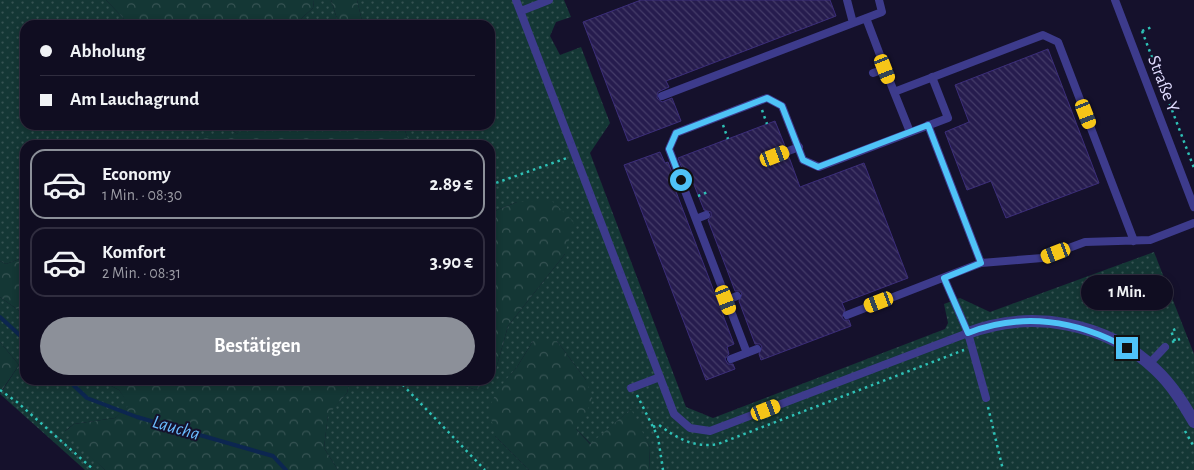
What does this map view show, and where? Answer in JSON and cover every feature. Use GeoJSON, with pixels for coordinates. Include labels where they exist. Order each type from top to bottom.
{"type":"FeatureCollection","features":[{"type":"Feature","properties":{"kind":"street"},"geometry":{"type":"LineString","coordinates":[[968,333],[989,325],[1024,321],[1060,323],[1086,329],[1111,339],[1149,364],[1179,397],[1188,424]]}},
{"type":"Feature","properties":{"kind":"lane"},"geometry":{"type":"LineString","coordinates":[[516,0],[674,414],[690,428],[710,430],[968,333]]}},
{"type":"Feature","properties":{"kind":"lane"},"geometry":{"type":"LineString","coordinates":[[521,11],[549,0]]}},
{"type":"Feature","properties":{"kind":"lane"},"geometry":{"type":"LineString","coordinates":[[847,0],[854,23]]}},
{"type":"Feature","properties":{"kind":"lane"},"geometry":{"type":"LineString","coordinates":[[662,96],[882,12],[879,0]]}},
{"type":"Feature","properties":{"kind":"lane","name":"Straße Y"},"geometry":{"type":"LineString","coordinates":[[1115,0],[1194,207]]}},
{"type":"Feature","properties":{"kind":"lane"},"geometry":{"type":"LineString","coordinates":[[866,18],[910,132]]}},
{"type":"Feature","properties":{"kind":"lane"},"geometry":{"type":"LineString","coordinates":[[894,92],[1043,35],[1058,42],[1134,240]]}},
{"type":"Feature","properties":{"kind":"lane"},"geometry":{"type":"LineString","coordinates":[[873,73],[885,69]]}},
{"type":"Feature","properties":{"kind":"lane"},"geometry":{"type":"LineString","coordinates":[[747,353],[669,149],[676,133],[767,98],[782,106],[803,160],[818,167],[948,118],[932,77]]}},
{"type":"Feature","properties":{"kind":"lane"},"geometry":{"type":"LineString","coordinates":[[928,125],[981,263]]}},
{"type":"Feature","properties":{"kind":"lane"},"geometry":{"type":"LineString","coordinates":[[775,156],[799,147]]}},
{"type":"Feature","properties":{"kind":"lane"},"geometry":{"type":"LineString","coordinates":[[678,198],[687,195]]}},
{"type":"Feature","properties":{"kind":"lane"},"geometry":{"type":"LineString","coordinates":[[696,219],[706,215]]}},
{"type":"Feature","properties":{"kind":"lane"},"geometry":{"type":"LineString","coordinates":[[847,315],[981,263],[1042,258],[1085,242],[1150,240],[1194,223]]}},
{"type":"Feature","properties":{"kind":"lane"},"geometry":{"type":"LineString","coordinates":[[944,278],[968,333],[986,398]]}},
{"type":"Feature","properties":{"kind":"lane"},"geometry":{"type":"LineString","coordinates":[[714,294],[723,290]]}},
{"type":"Feature","properties":{"kind":"lane"},"geometry":{"type":"LineString","coordinates":[[726,300],[737,296]]}},
{"type":"Feature","properties":{"kind":"lane"},"geometry":{"type":"LineString","coordinates":[[1149,364],[1165,347]]}},
{"type":"Feature","properties":{"kind":"lane"},"geometry":{"type":"LineString","coordinates":[[731,359],[757,349]]}},
{"type":"Feature","properties":{"kind":"lane"},"geometry":{"type":"LineString","coordinates":[[632,388],[660,377]]}},
{"type":"Feature","properties":{"kind":"path"},"geometry":{"type":"LineString","coordinates":[[1129,36],[1152,27]]}},
{"type":"Feature","properties":{"kind":"path"},"geometry":{"type":"LineString","coordinates":[[1142,31],[1194,168]]}},
{"type":"Feature","properties":{"kind":"path"},"geometry":{"type":"LineString","coordinates":[[758,102],[767,124]]}},
{"type":"Feature","properties":{"kind":"path"},"geometry":{"type":"LineString","coordinates":[[720,116],[728,139]]}},
{"type":"Feature","properties":{"kind":"path"},"geometry":{"type":"LineString","coordinates":[[495,183],[576,155]]}},
{"type":"Feature","properties":{"kind":"path"},"geometry":{"type":"LineString","coordinates":[[1175,341],[1171,331],[1176,329]]}},
{"type":"Feature","properties":{"kind":"path"},"geometry":{"type":"LineString","coordinates":[[653,427],[659,425],[673,435],[693,444],[718,444],[972,347]]}},
{"type":"Feature","properties":{"kind":"path"},"geometry":{"type":"LineString","coordinates":[[403,385],[486,470]]}},
{"type":"Feature","properties":{"kind":"path"},"geometry":{"type":"LineString","coordinates":[[632,388],[658,437],[663,470]]}},
{"type":"Feature","properties":{"kind":"path"},"geometry":{"type":"LineString","coordinates":[[0,390],[17,402],[94,470]]}},
{"type":"Feature","properties":{"kind":"path"},"geometry":{"type":"LineString","coordinates":[[986,398],[1003,470]]}},
{"type":"Feature","properties":{"kind":"path"},"geometry":{"type":"LineString","coordinates":[[1188,424],[1194,447]]}},
{"type":"Feature","properties":{"kind":"green space"},"geometry":{"type":"Polygon","coordinates":[[[0,0],[106,0],[125,20],[20,20],[20,130],[231,130],[238,134],[214,140],[20,140],[20,259],[6,264],[0,261],[0,0]]]}},
{"type":"Feature","properties":{"kind":"green space"},"geometry":{"type":"Polygon","coordinates":[[[106,0],[314,0],[313,8],[300,20],[125,20],[106,0]]]}},
{"type":"Feature","properties":{"kind":"green space"},"geometry":{"type":"Polygon","coordinates":[[[314,0],[331,0],[337,20],[300,20],[313,8],[314,0]]]}},
{"type":"Feature","properties":{"kind":"green space"},"geometry":{"type":"Polygon","coordinates":[[[331,0],[357,0],[362,20],[337,20],[331,0]]]}},
{"type":"Feature","properties":{"kind":"green space"},"geometry":{"type":"Polygon","coordinates":[[[357,0],[564,0],[571,17],[556,22],[550,36],[560,55],[581,47],[610,123],[590,153],[686,407],[713,418],[945,329],[948,323],[944,304],[960,298],[990,312],[1154,252],[1194,354],[1194,470],[649,470],[650,447],[630,410],[591,444],[576,429],[586,380],[557,341],[533,341],[517,367],[498,390],[495,436],[529,470],[338,470],[324,448],[328,414],[347,393],[349,385],[462,385],[476,390],[481,385],[495,385],[495,370],[508,326],[565,254],[517,202],[495,211],[495,140],[408,140],[405,130],[495,130],[495,20],[362,20],[357,0]]]}},
{"type":"Feature","properties":{"kind":"green space"},"geometry":{"type":"Polygon","coordinates":[[[231,130],[405,130],[408,140],[201,140],[201,137],[238,134],[231,130]]]}},
{"type":"Feature","properties":{"kind":"green space"},"geometry":{"type":"Polygon","coordinates":[[[551,200],[574,222],[565,254],[508,326],[495,370],[495,211],[517,202],[551,200]]]}},
{"type":"Feature","properties":{"kind":"green space"},"geometry":{"type":"Polygon","coordinates":[[[20,259],[20,311],[0,297],[0,261],[6,264],[20,259]]]}},
{"type":"Feature","properties":{"kind":"green space"},"geometry":{"type":"Polygon","coordinates":[[[0,297],[20,311],[20,385],[110,385],[119,390],[130,405],[115,418],[74,424],[65,431],[105,470],[85,470],[0,394],[19,365],[0,342],[0,297]]]}},
{"type":"Feature","properties":{"kind":"green space"},"geometry":{"type":"Polygon","coordinates":[[[533,341],[557,341],[586,380],[593,400],[576,429],[590,444],[631,409],[650,447],[649,470],[529,470],[495,436],[489,408],[498,389],[517,367],[533,341]]]}},
{"type":"Feature","properties":{"kind":"green space"},"geometry":{"type":"Polygon","coordinates":[[[0,342],[19,365],[0,393],[0,342]]]}},
{"type":"Feature","properties":{"kind":"green space"},"geometry":{"type":"Polygon","coordinates":[[[110,385],[349,385],[347,393],[328,415],[324,448],[338,470],[105,470],[64,432],[74,424],[115,418],[129,405],[119,390],[110,385]]]}},
{"type":"Feature","properties":{"kind":"green space"},"geometry":{"type":"Polygon","coordinates":[[[462,385],[481,385],[476,390],[462,385]]]}},
{"type":"Feature","properties":{"kind":"building"},"geometry":{"type":"Polygon","coordinates":[[[641,0],[830,0],[836,16],[666,81],[669,87],[658,92],[657,98],[662,102],[672,98],[681,121],[628,141],[583,22],[641,0]]]}},
{"type":"Feature","properties":{"kind":"building"},"geometry":{"type":"Polygon","coordinates":[[[1048,49],[1099,183],[1006,218],[991,181],[967,190],[945,132],[969,122],[955,85],[1048,49]]]}},
{"type":"Feature","properties":{"kind":"building"},"geometry":{"type":"Polygon","coordinates":[[[775,121],[785,146],[771,152],[770,158],[775,162],[789,157],[800,187],[864,163],[908,278],[842,303],[845,310],[842,317],[844,320],[849,320],[851,326],[761,360],[759,354],[762,347],[760,344],[755,344],[739,301],[742,294],[740,291],[735,291],[708,220],[711,212],[704,210],[693,182],[688,184],[678,158],[775,121]]]}},
{"type":"Feature","properties":{"kind":"building"},"geometry":{"type":"Polygon","coordinates":[[[660,152],[665,163],[668,162],[678,188],[675,189],[734,344],[727,347],[729,354],[725,359],[728,364],[733,364],[735,369],[706,380],[624,165],[660,152]]]}},
{"type":"Feature","properties":{"kind":"waterway","name":"Laucha"},"geometry":{"type":"LineString","coordinates":[[0,317],[20,335]]}},
{"type":"Feature","properties":{"kind":"waterway","name":"Laucha"},"geometry":{"type":"LineString","coordinates":[[73,385],[87,398],[137,417],[273,456],[286,470]]}},
{"type":"Feature","properties":{"kind":"route"},"geometry":{"type":"LineString","coordinates":[[681,180],[669,149],[676,133],[767,98],[782,106],[803,160],[818,167],[928,125],[981,263],[944,278],[952,302],[968,333],[989,325],[1042,321],[1078,326],[1111,339],[1127,348]]}}]}
